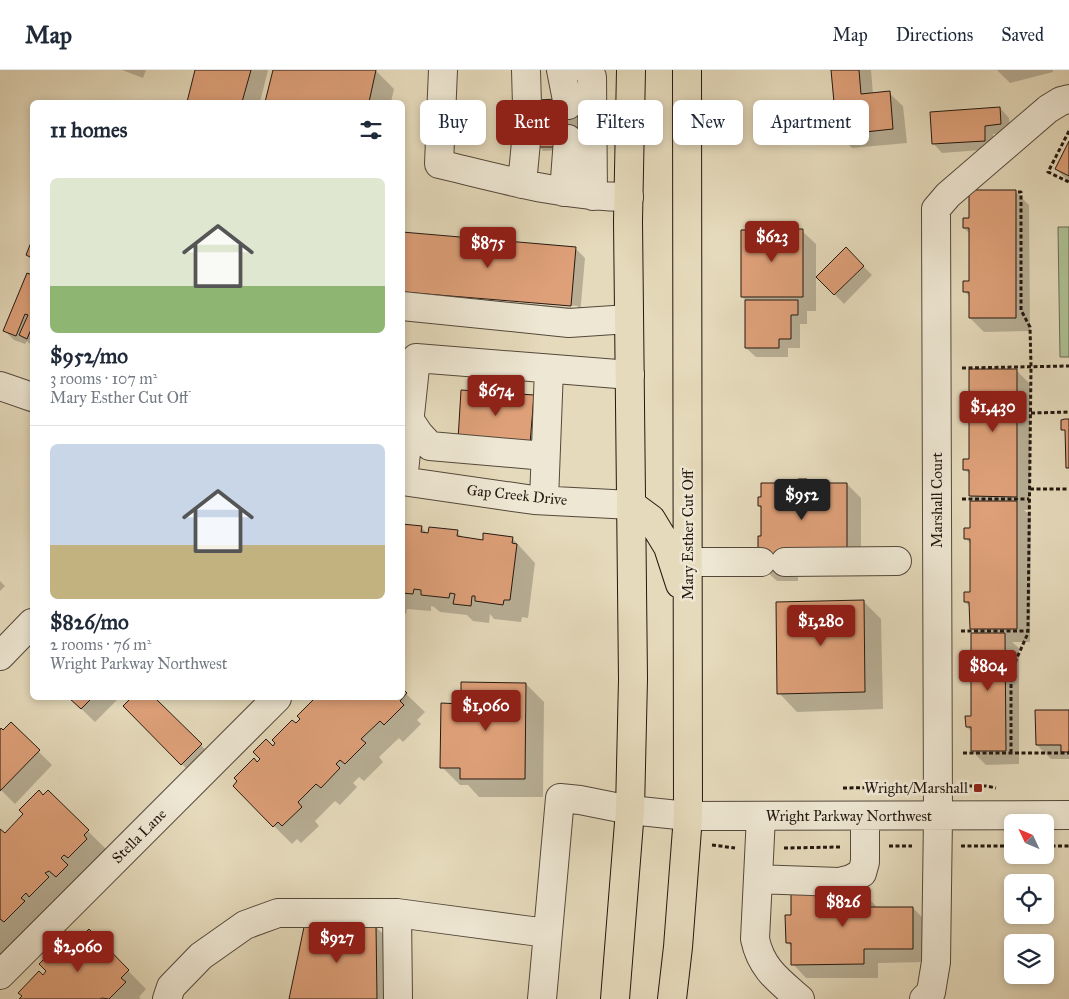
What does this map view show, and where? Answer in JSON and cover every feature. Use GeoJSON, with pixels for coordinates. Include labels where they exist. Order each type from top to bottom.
{"type":"FeatureCollection","features":[{"type":"Feature","properties":{"kind":"main road"},"geometry":{"type":"LineString","coordinates":[[615,999],[630,810],[633,679],[628,197],[631,70]]}},
{"type":"Feature","properties":{"kind":"main road","name":"Mary Esther Cut Off"},"geometry":{"type":"LineString","coordinates":[[672,999],[688,816],[687,70]]}},
{"type":"Feature","properties":{"kind":"main road"},"geometry":{"type":"LineString","coordinates":[[632,505],[651,519],[668,547],[688,606]]}},
{"type":"Feature","properties":{"kind":"street"},"geometry":{"type":"LineString","coordinates":[[443,70],[439,164],[564,192],[593,196],[628,197]]}},
{"type":"Feature","properties":{"kind":"street"},"geometry":{"type":"LineString","coordinates":[[526,70],[527,100]]}},
{"type":"Feature","properties":{"kind":"street"},"geometry":{"type":"LineString","coordinates":[[561,70],[567,100]]}},
{"type":"Feature","properties":{"kind":"street"},"geometry":{"type":"LineString","coordinates":[[588,70],[592,77],[593,196]]}},
{"type":"Feature","properties":{"kind":"street","name":"Marshall Court"},"geometry":{"type":"LineString","coordinates":[[924,999],[932,992],[936,962],[938,846],[936,209],[948,195],[1048,109],[1061,100],[1069,99]]}},
{"type":"Feature","properties":{"kind":"street"},"geometry":{"type":"LineString","coordinates":[[522,184],[526,145]]}},
{"type":"Feature","properties":{"kind":"street"},"geometry":{"type":"LineString","coordinates":[[564,192],[567,145]]}},
{"type":"Feature","properties":{"kind":"street"},"geometry":{"type":"LineString","coordinates":[[405,306],[569,323],[629,319]]}},
{"type":"Feature","properties":{"kind":"street"},"geometry":{"type":"LineString","coordinates":[[405,460],[416,358],[630,375]]}},
{"type":"Feature","properties":{"kind":"street"},"geometry":{"type":"LineString","coordinates":[[544,500],[548,369]]}},
{"type":"Feature","properties":{"kind":"street"},"geometry":{"type":"LineString","coordinates":[[0,386],[30,396]]}},
{"type":"Feature","properties":{"kind":"street"},"geometry":{"type":"LineString","coordinates":[[409,419],[430,446],[545,456]]}},
{"type":"Feature","properties":{"kind":"street","name":"Gap Creek Drive"},"geometry":{"type":"LineString","coordinates":[[405,481],[544,500],[632,505]]}},
{"type":"Feature","properties":{"kind":"street"},"geometry":{"type":"LineString","coordinates":[[688,562],[897,561]]}},
{"type":"Feature","properties":{"kind":"street"},"geometry":{"type":"LineString","coordinates":[[0,656],[30,625]]}},
{"type":"Feature","properties":{"kind":"street","name":"Stella Lane"},"geometry":{"type":"LineString","coordinates":[[0,975],[275,700]]}},
{"type":"Feature","properties":{"kind":"street","name":"Wright Parkway Northwest"},"geometry":{"type":"LineString","coordinates":[[547,933],[560,798],[630,810],[688,816],[1069,815]]}},
{"type":"Feature","properties":{"kind":"street"},"geometry":{"type":"LineString","coordinates":[[761,816],[755,938],[758,952],[771,974],[800,999]]}},
{"type":"Feature","properties":{"kind":"street"},"geometry":{"type":"LineString","coordinates":[[758,879],[839,882],[851,879],[862,873],[865,862],[865,816]]}},
{"type":"Feature","properties":{"kind":"street"},"geometry":{"type":"LineString","coordinates":[[167,999],[171,987],[201,956],[245,925],[278,913],[397,913],[547,933],[542,999]]}},
{"type":"Feature","properties":{"kind":"street"},"geometry":{"type":"LineString","coordinates":[[397,913],[398,999]]}},
{"type":"Feature","properties":{"kind":"path"},"geometry":{"type":"LineString","coordinates":[[1069,131],[1048,172],[1069,182]]}},
{"type":"Feature","properties":{"kind":"path"},"geometry":{"type":"LineString","coordinates":[[1011,753],[1010,679],[1028,631],[1030,489],[1030,327],[1021,310],[1021,192],[1016,192]]}},
{"type":"Feature","properties":{"kind":"path"},"geometry":{"type":"LineString","coordinates":[[937,368],[1069,366]]}},
{"type":"Feature","properties":{"kind":"path"},"geometry":{"type":"LineString","coordinates":[[1030,413],[1069,412]]}},
{"type":"Feature","properties":{"kind":"path"},"geometry":{"type":"LineString","coordinates":[[1030,489],[1069,489]]}},
{"type":"Feature","properties":{"kind":"path"},"geometry":{"type":"LineString","coordinates":[[953,499],[1029,499]]}},
{"type":"Feature","properties":{"kind":"path"},"geometry":{"type":"LineString","coordinates":[[956,631],[1028,631]]}},
{"type":"Feature","properties":{"kind":"path"},"geometry":{"type":"LineString","coordinates":[[938,753],[1069,753]]}},
{"type":"Feature","properties":{"kind":"path"},"geometry":{"type":"LineString","coordinates":[[686,844],[702,843],[744,850],[1004,846]]}},
{"type":"Feature","properties":{"kind":"path"},"geometry":{"type":"LineString","coordinates":[[1054,846],[1069,846]]}},
{"type":"Feature","properties":{"kind":"green space"},"geometry":{"type":"Polygon","coordinates":[[[1058,227],[1069,227],[1069,357],[1060,357],[1058,227]]]}},
{"type":"Feature","properties":{"kind":"building"},"geometry":{"type":"Polygon","coordinates":[[[195,70],[251,70],[243,100],[188,100],[195,70]]]}},
{"type":"Feature","properties":{"kind":"building"},"geometry":{"type":"Polygon","coordinates":[[[273,70],[376,70],[369,100],[266,100],[273,70]]]}},
{"type":"Feature","properties":{"kind":"building"},"geometry":{"type":"Polygon","coordinates":[[[831,70],[859,70],[861,94],[890,91],[893,129],[869,132],[869,100],[834,100],[831,70]]]}},
{"type":"Feature","properties":{"kind":"building"},"geometry":{"type":"Polygon","coordinates":[[[578,104],[578,140],[568,141],[568,105],[578,104]]]}},
{"type":"Feature","properties":{"kind":"building"},"geometry":{"type":"Polygon","coordinates":[[[1000,107],[1001,124],[985,126],[985,141],[932,144],[930,112],[1000,107]]]}},
{"type":"Feature","properties":{"kind":"building"},"geometry":{"type":"Polygon","coordinates":[[[1069,141],[1069,176],[1055,169],[1069,141]]]}},
{"type":"Feature","properties":{"kind":"building"},"geometry":{"type":"Polygon","coordinates":[[[538,145],[559,145],[559,147],[538,147],[538,145]]]}},
{"type":"Feature","properties":{"kind":"building"},"geometry":{"type":"Polygon","coordinates":[[[969,190],[1016,190],[1016,318],[969,318],[969,292],[963,292],[963,281],[969,281],[969,228],[963,228],[963,218],[969,218],[969,190]]]}},
{"type":"Feature","properties":{"kind":"building"},"geometry":{"type":"Polygon","coordinates":[[[803,229],[803,297],[741,297],[741,230],[803,229]]]}},
{"type":"Feature","properties":{"kind":"building"},"geometry":{"type":"Polygon","coordinates":[[[405,232],[576,247],[571,306],[405,292],[405,232]]]}},
{"type":"Feature","properties":{"kind":"building"},"geometry":{"type":"Polygon","coordinates":[[[30,245],[30,257],[26,255],[30,245]]]}},
{"type":"Feature","properties":{"kind":"building"},"geometry":{"type":"Polygon","coordinates":[[[846,247],[864,266],[834,295],[816,277],[846,247]]]}},
{"type":"Feature","properties":{"kind":"building"},"geometry":{"type":"Polygon","coordinates":[[[27,273],[30,274],[30,332],[27,339],[19,335],[28,315],[25,314],[16,336],[3,331],[27,273]]]}},
{"type":"Feature","properties":{"kind":"building"},"geometry":{"type":"Polygon","coordinates":[[[745,300],[798,300],[798,315],[791,315],[791,339],[779,339],[779,348],[745,348],[745,300]]]}},
{"type":"Feature","properties":{"kind":"building"},"geometry":{"type":"Polygon","coordinates":[[[969,369],[1017,369],[1017,497],[969,496],[969,470],[963,470],[963,459],[969,459],[969,406],[963,406],[964,396],[969,396],[969,369]]]}},
{"type":"Feature","properties":{"kind":"building"},"geometry":{"type":"Polygon","coordinates":[[[461,390],[534,395],[530,444],[458,440],[461,390]]]}},
{"type":"Feature","properties":{"kind":"building"},"geometry":{"type":"Polygon","coordinates":[[[1069,419],[1069,468],[1066,468],[1065,430],[1061,430],[1061,420],[1069,419]]]}},
{"type":"Feature","properties":{"kind":"building"},"geometry":{"type":"Polygon","coordinates":[[[798,479],[807,479],[807,483],[847,483],[847,550],[761,568],[758,536],[761,536],[761,506],[758,506],[758,497],[761,497],[761,483],[798,483],[798,479]]]}},
{"type":"Feature","properties":{"kind":"building"},"geometry":{"type":"Polygon","coordinates":[[[970,501],[1017,501],[1017,629],[970,629],[969,602],[964,602],[964,592],[970,592],[970,539],[964,539],[964,528],[970,528],[970,501]]]}},
{"type":"Feature","properties":{"kind":"building"},"geometry":{"type":"Polygon","coordinates":[[[405,524],[422,526],[421,532],[428,533],[429,527],[458,530],[457,536],[483,540],[483,533],[513,537],[512,543],[517,544],[510,600],[504,600],[503,605],[475,601],[475,596],[472,596],[471,606],[453,604],[455,594],[450,593],[449,598],[421,595],[421,590],[414,589],[413,594],[405,593],[405,524]]]}},
{"type":"Feature","properties":{"kind":"building"},"geometry":{"type":"Polygon","coordinates":[[[864,600],[865,692],[777,694],[776,602],[864,600]]]}},
{"type":"Feature","properties":{"kind":"building"},"geometry":{"type":"Polygon","coordinates":[[[971,633],[1005,633],[1006,751],[971,751],[971,727],[966,727],[965,716],[971,716],[971,669],[965,669],[965,658],[971,658],[971,633]]]}},
{"type":"Feature","properties":{"kind":"building"},"geometry":{"type":"Polygon","coordinates":[[[461,682],[526,683],[525,779],[460,779],[460,768],[440,768],[441,703],[461,704],[461,682]]]}},
{"type":"Feature","properties":{"kind":"building"},"geometry":{"type":"Polygon","coordinates":[[[71,700],[90,700],[81,709],[71,700]]]}},
{"type":"Feature","properties":{"kind":"building"},"geometry":{"type":"Polygon","coordinates":[[[129,700],[157,700],[202,744],[181,765],[123,706],[129,700]]]}},
{"type":"Feature","properties":{"kind":"building"},"geometry":{"type":"Polygon","coordinates":[[[313,700],[401,700],[404,705],[384,725],[380,721],[361,739],[366,743],[345,764],[340,760],[336,764],[340,768],[321,788],[316,784],[298,802],[302,807],[282,826],[278,822],[273,827],[233,786],[237,781],[234,778],[254,758],[257,762],[260,759],[253,752],[266,739],[273,746],[275,743],[272,740],[292,720],[296,723],[300,719],[297,716],[313,700]]]}},
{"type":"Feature","properties":{"kind":"building"},"geometry":{"type":"Polygon","coordinates":[[[1035,710],[1069,710],[1069,752],[1061,752],[1061,745],[1036,745],[1035,710]]]}},
{"type":"Feature","properties":{"kind":"building"},"geometry":{"type":"Polygon","coordinates":[[[11,722],[40,750],[0,791],[0,730],[1,728],[3,730],[11,722]]]}},
{"type":"Feature","properties":{"kind":"building"},"geometry":{"type":"Polygon","coordinates":[[[39,790],[43,795],[48,790],[89,830],[84,835],[87,839],[68,858],[64,855],[61,858],[68,865],[56,877],[49,871],[45,873],[49,877],[29,897],[26,893],[21,898],[25,901],[4,922],[0,919],[0,829],[5,833],[23,814],[19,810],[39,790]]]}},
{"type":"Feature","properties":{"kind":"building"},"geometry":{"type":"Polygon","coordinates":[[[791,888],[817,893],[864,893],[864,907],[913,907],[913,949],[864,949],[864,964],[791,965],[791,943],[786,943],[785,915],[791,915],[791,888]]]}},
{"type":"Feature","properties":{"kind":"building"},"geometry":{"type":"Polygon","coordinates":[[[376,925],[377,999],[289,999],[304,927],[376,925]]]}},
{"type":"Feature","properties":{"kind":"building"},"geometry":{"type":"Polygon","coordinates":[[[89,929],[129,970],[121,978],[126,982],[109,999],[19,999],[22,996],[18,993],[39,971],[43,975],[46,971],[39,964],[51,952],[59,959],[61,957],[58,953],[78,934],[81,937],[89,929]]]}},
{"type":"Feature","properties":{"kind":"place","name":"Wright/Marshall"},"geometry":{"type":"Point","coordinates":[978,788]}}]}
